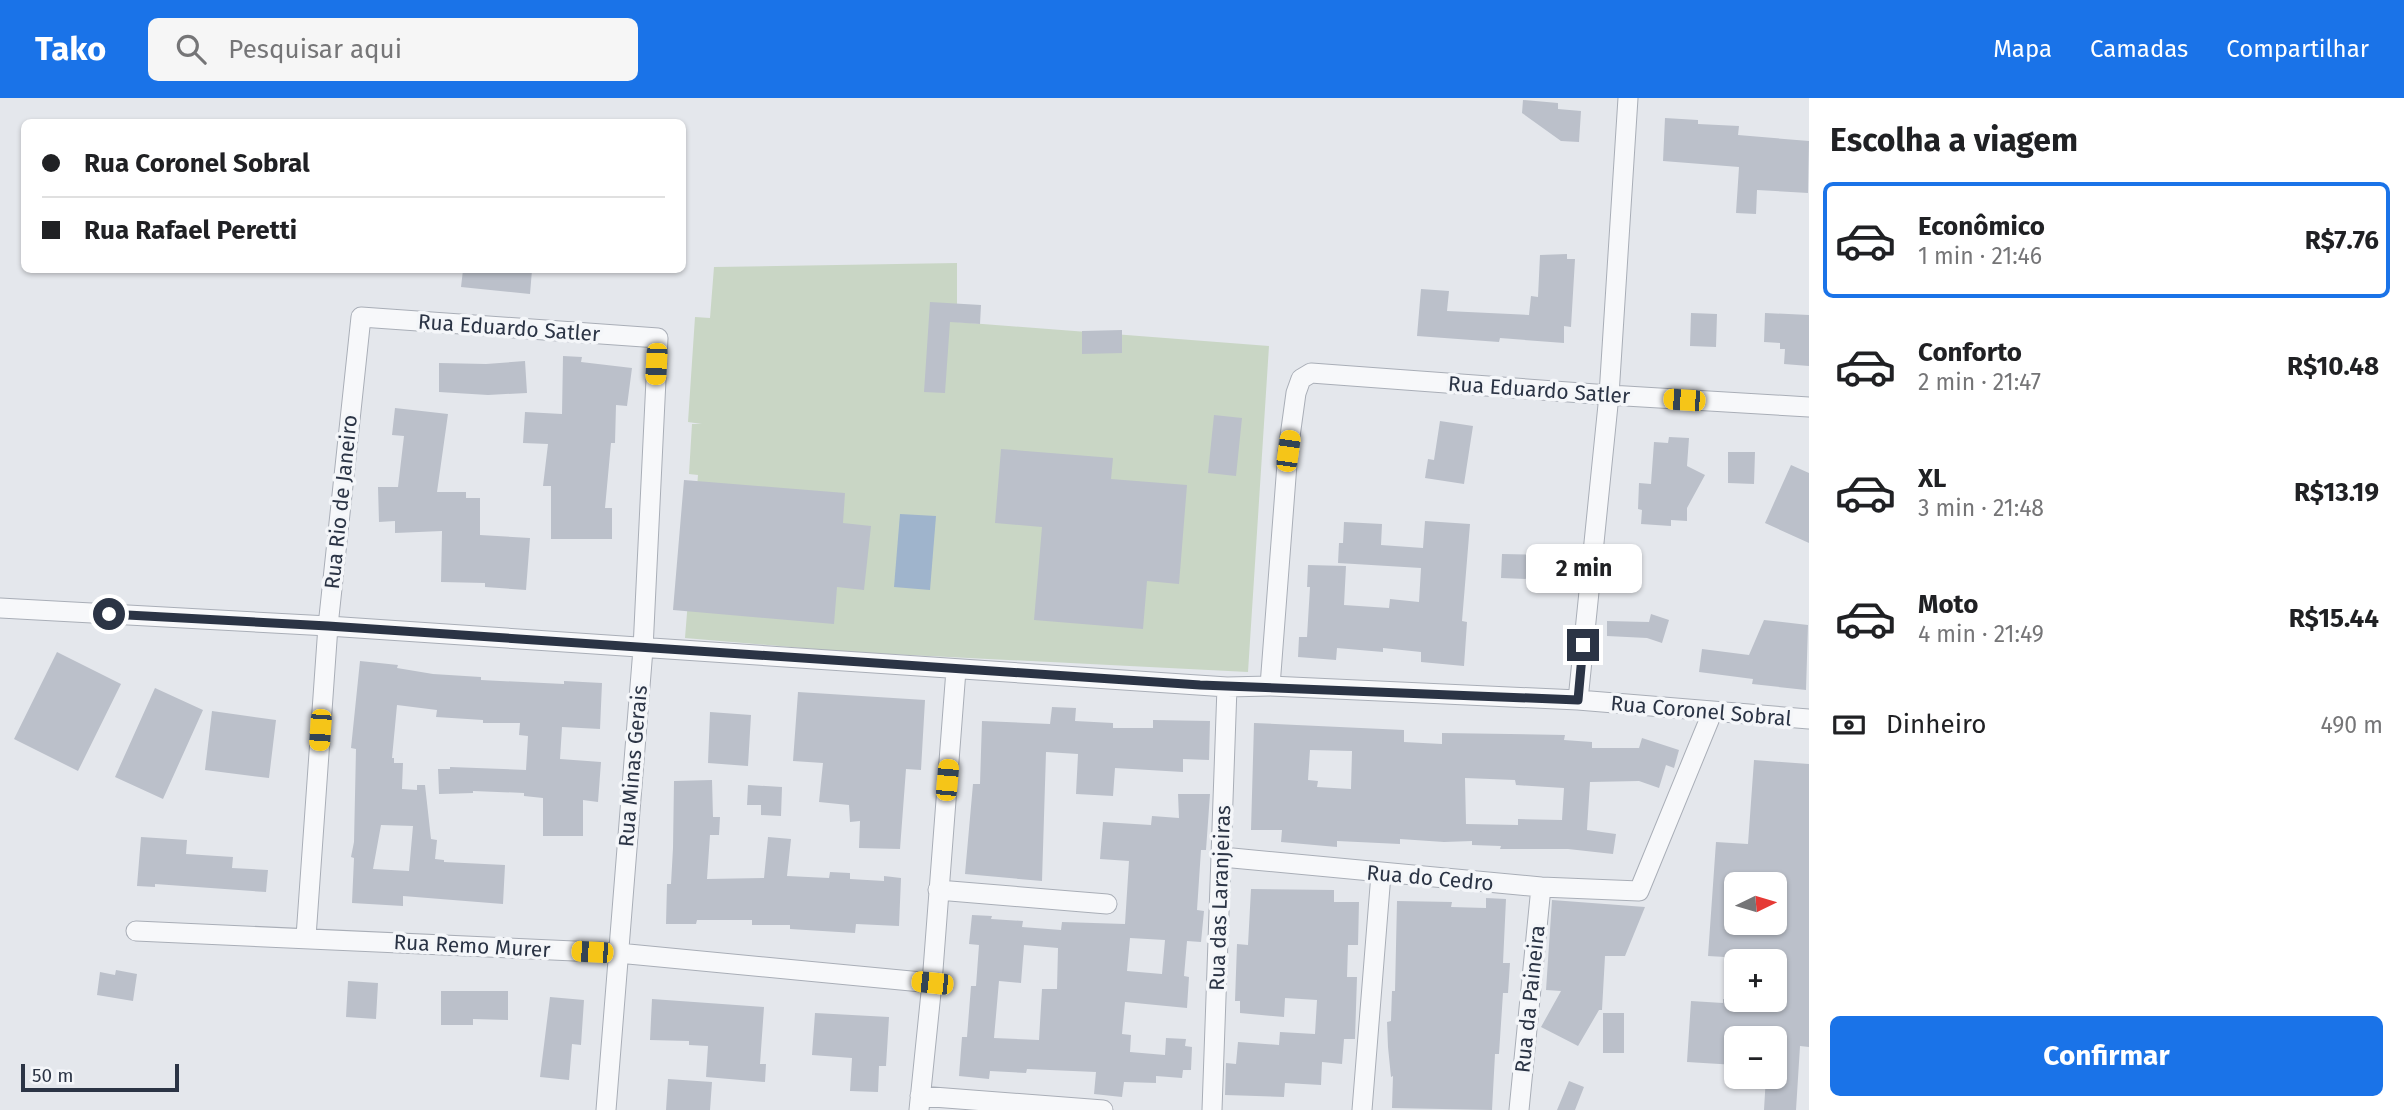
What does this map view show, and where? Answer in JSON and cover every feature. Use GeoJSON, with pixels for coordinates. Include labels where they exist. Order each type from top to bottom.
{"type":"FeatureCollection","features":[{"type":"Feature","properties":{"kind":"street"},"geometry":{"type":"LineString","coordinates":[[1578,700],[1609,395],[1628,98]]}},
{"type":"Feature","properties":{"kind":"street","name":"Rua Eduardo Satler"},"geometry":{"type":"LineString","coordinates":[[361,317],[658,338]]}},
{"type":"Feature","properties":{"kind":"street","name":"Rua Rio de Janeiro"},"geometry":{"type":"LineString","coordinates":[[306,937],[328,626],[361,317]]}},
{"type":"Feature","properties":{"kind":"street","name":"Rua Minas Gerais"},"geometry":{"type":"LineString","coordinates":[[606,1110],[643,649],[658,338]]}},
{"type":"Feature","properties":{"kind":"street","name":"Rua Eduardo Satler"},"geometry":{"type":"LineString","coordinates":[[1270,687],[1288,451],[1296,393],[1301,379],[1311,373],[1809,407]]}},
{"type":"Feature","properties":{"kind":"street","name":"Rua Coronel Sobral"},"geometry":{"type":"LineString","coordinates":[[0,608],[328,626],[1227,687],[1578,700],[1809,719]]}},
{"type":"Feature","properties":{"kind":"street"},"geometry":{"type":"LineString","coordinates":[[956,670],[920,1103],[1103,1110]]}},
{"type":"Feature","properties":{"kind":"street","name":"Rua das Laranjeiras"},"geometry":{"type":"LineString","coordinates":[[1212,1110],[1227,687]]}},
{"type":"Feature","properties":{"kind":"street","name":"Rua do Cedro"},"geometry":{"type":"LineString","coordinates":[[1222,857],[1381,874],[1541,887],[1639,891],[1712,713]]}},
{"type":"Feature","properties":{"kind":"street"},"geometry":{"type":"LineString","coordinates":[[1362,1110],[1381,874]]}},
{"type":"Feature","properties":{"kind":"street","name":"Rua da Paineira"},"geometry":{"type":"LineString","coordinates":[[1519,1110],[1541,887]]}},
{"type":"Feature","properties":{"kind":"street"},"geometry":{"type":"LineString","coordinates":[[939,890],[1107,904]]}},
{"type":"Feature","properties":{"kind":"street","name":"Rua Remo Murer"},"geometry":{"type":"LineString","coordinates":[[136,931],[618,953],[932,983]]}},
{"type":"Feature","properties":{"kind":"green space"},"geometry":{"type":"Polygon","coordinates":[[[957,263],[957,322],[1269,346],[1248,672],[849,652],[685,638],[698,475],[689,474],[692,424],[702,424],[688,422],[695,317],[710,318],[714,267],[957,263]]]}},
{"type":"Feature","properties":{"kind":"water"},"geometry":{"type":"Polygon","coordinates":[[[900,514],[936,516],[930,590],[894,587],[900,514]]]}},
{"type":"Feature","properties":{"kind":"building"},"geometry":{"type":"Polygon","coordinates":[[[1523,100],[1558,103],[1558,109],[1581,111],[1579,142],[1561,141],[1522,113],[1523,100]]]}},
{"type":"Feature","properties":{"kind":"building"},"geometry":{"type":"Polygon","coordinates":[[[1665,118],[1698,120],[1698,124],[1739,126],[1738,135],[1809,141],[1808,193],[1757,190],[1756,214],[1736,213],[1739,167],[1663,161],[1665,118]]]}},
{"type":"Feature","properties":{"kind":"building"},"geometry":{"type":"Polygon","coordinates":[[[1567,254],[1567,259],[1575,259],[1571,327],[1564,326],[1564,343],[1417,336],[1421,289],[1449,291],[1447,311],[1529,315],[1531,296],[1538,297],[1540,255],[1567,254]]]}},
{"type":"Feature","properties":{"kind":"building"},"geometry":{"type":"Polygon","coordinates":[[[463,273],[532,273],[530,294],[461,287],[463,273]]]}},
{"type":"Feature","properties":{"kind":"building"},"geometry":{"type":"Polygon","coordinates":[[[930,302],[981,305],[980,324],[950,322],[945,393],[924,392],[930,302]]]}},
{"type":"Feature","properties":{"kind":"building"},"geometry":{"type":"Polygon","coordinates":[[[1691,313],[1717,314],[1716,347],[1690,346],[1691,313]]]}},
{"type":"Feature","properties":{"kind":"building"},"geometry":{"type":"Polygon","coordinates":[[[1765,313],[1809,315],[1809,366],[1784,364],[1785,349],[1780,349],[1780,343],[1764,342],[1765,313]]]}},
{"type":"Feature","properties":{"kind":"building"},"geometry":{"type":"Polygon","coordinates":[[[1122,330],[1122,353],[1082,354],[1082,331],[1122,330]]]}},
{"type":"Feature","properties":{"kind":"building"},"geometry":{"type":"Polygon","coordinates":[[[563,356],[582,357],[581,362],[632,368],[627,406],[616,405],[615,443],[611,443],[605,508],[612,508],[612,539],[551,539],[551,486],[543,486],[548,444],[523,443],[525,412],[562,414],[563,356]]]}},
{"type":"Feature","properties":{"kind":"building"},"geometry":{"type":"Polygon","coordinates":[[[525,361],[527,393],[488,395],[439,392],[439,363],[525,361]]]}},
{"type":"Feature","properties":{"kind":"building"},"geometry":{"type":"Polygon","coordinates":[[[395,408],[448,414],[437,492],[466,492],[466,498],[480,498],[480,535],[530,538],[526,590],[485,587],[485,583],[441,582],[442,531],[395,533],[395,521],[379,522],[378,487],[398,487],[404,436],[392,435],[395,408]]]}},
{"type":"Feature","properties":{"kind":"building"},"geometry":{"type":"Polygon","coordinates":[[[1214,415],[1242,418],[1236,476],[1208,473],[1214,415]]]}},
{"type":"Feature","properties":{"kind":"building"},"geometry":{"type":"Polygon","coordinates":[[[1440,421],[1473,426],[1464,484],[1425,478],[1428,459],[1434,460],[1440,421]]]}},
{"type":"Feature","properties":{"kind":"building"},"geometry":{"type":"Polygon","coordinates":[[[1669,437],[1689,438],[1687,466],[1705,475],[1687,508],[1687,521],[1671,520],[1671,526],[1641,524],[1642,510],[1638,509],[1639,483],[1651,484],[1654,442],[1668,443],[1669,437]]]}},
{"type":"Feature","properties":{"kind":"building"},"geometry":{"type":"Polygon","coordinates":[[[1001,449],[1113,458],[1111,479],[1187,485],[1179,584],[1147,581],[1143,629],[1034,620],[1042,527],[995,523],[1001,449]]]}},
{"type":"Feature","properties":{"kind":"building"},"geometry":{"type":"Polygon","coordinates":[[[1728,452],[1755,452],[1754,484],[1728,483],[1728,452]]]}},
{"type":"Feature","properties":{"kind":"building"},"geometry":{"type":"Polygon","coordinates":[[[1791,465],[1809,473],[1809,543],[1765,523],[1791,465]]]}},
{"type":"Feature","properties":{"kind":"building"},"geometry":{"type":"Polygon","coordinates":[[[684,480],[845,493],[843,523],[871,526],[864,590],[837,587],[834,624],[673,610],[684,480]]]}},
{"type":"Feature","properties":{"kind":"building"},"geometry":{"type":"Polygon","coordinates":[[[1425,521],[1470,524],[1462,621],[1467,622],[1464,666],[1421,662],[1421,652],[1383,648],[1383,652],[1337,648],[1336,660],[1298,657],[1299,637],[1307,637],[1310,587],[1307,587],[1308,565],[1346,566],[1344,605],[1389,608],[1390,599],[1419,602],[1421,568],[1338,563],[1344,522],[1382,524],[1381,545],[1423,548],[1425,521]]]}},
{"type":"Feature","properties":{"kind":"building"},"geometry":{"type":"Polygon","coordinates":[[[1502,554],[1543,555],[1542,565],[1551,566],[1550,589],[1528,588],[1529,579],[1501,578],[1502,554]]]}},
{"type":"Feature","properties":{"kind":"building"},"geometry":{"type":"Polygon","coordinates":[[[1651,614],[1669,620],[1662,643],[1647,638],[1607,636],[1607,621],[1649,622],[1651,614]]]}},
{"type":"Feature","properties":{"kind":"building"},"geometry":{"type":"Polygon","coordinates":[[[1764,620],[1808,625],[1806,690],[1752,684],[1753,679],[1699,672],[1702,649],[1749,655],[1764,620]]]}},
{"type":"Feature","properties":{"kind":"building"},"geometry":{"type":"Polygon","coordinates":[[[57,652],[121,684],[78,771],[14,739],[57,652]]]}},
{"type":"Feature","properties":{"kind":"building"},"geometry":{"type":"Polygon","coordinates":[[[360,661],[398,665],[397,668],[433,674],[481,677],[481,680],[602,683],[600,729],[562,727],[560,759],[601,762],[598,802],[583,800],[583,836],[543,836],[543,798],[524,796],[524,793],[473,791],[439,794],[438,769],[450,767],[526,770],[528,736],[519,735],[520,723],[483,723],[483,720],[436,717],[437,710],[397,705],[392,758],[394,763],[403,763],[402,789],[417,790],[417,785],[425,785],[431,839],[437,840],[435,859],[444,862],[505,865],[503,904],[403,896],[403,906],[352,903],[354,858],[351,857],[354,842],[356,749],[351,748],[360,661]],[[381,825],[373,869],[409,871],[413,826],[381,825]]]}},
{"type":"Feature","properties":{"kind":"building"},"geometry":{"type":"Polygon","coordinates":[[[155,688],[203,710],[163,799],[115,777],[155,688]]]}},
{"type":"Feature","properties":{"kind":"building"},"geometry":{"type":"Polygon","coordinates":[[[798,692],[925,700],[921,770],[906,769],[900,849],[859,848],[860,821],[850,822],[849,805],[819,802],[823,763],[793,761],[798,692]]]}},
{"type":"Feature","properties":{"kind":"building"},"geometry":{"type":"Polygon","coordinates":[[[1052,707],[1076,708],[1075,721],[1113,723],[1113,728],[1153,728],[1153,720],[1210,721],[1209,760],[1183,759],[1183,772],[1115,768],[1113,796],[1076,794],[1078,754],[1046,752],[1042,881],[965,874],[973,784],[980,784],[982,721],[1050,724],[1052,707]]]}},
{"type":"Feature","properties":{"kind":"building"},"geometry":{"type":"Polygon","coordinates":[[[212,711],[276,720],[269,778],[205,770],[212,711]]]}},
{"type":"Feature","properties":{"kind":"building"},"geometry":{"type":"Polygon","coordinates":[[[710,712],[751,715],[748,766],[708,763],[710,712]]]}},
{"type":"Feature","properties":{"kind":"building"},"geometry":{"type":"Polygon","coordinates":[[[1254,723],[1404,730],[1404,742],[1442,744],[1442,733],[1565,735],[1564,740],[1592,742],[1592,748],[1639,748],[1642,738],[1679,750],[1674,768],[1666,765],[1659,788],[1639,781],[1590,782],[1587,830],[1616,834],[1613,854],[1568,849],[1500,849],[1501,846],[1472,845],[1472,841],[1400,839],[1400,844],[1337,841],[1337,847],[1281,842],[1282,830],[1251,830],[1254,723]],[[1310,750],[1308,780],[1318,781],[1317,787],[1351,789],[1352,751],[1310,750]],[[1465,778],[1466,824],[1518,825],[1518,819],[1562,820],[1564,788],[1516,785],[1515,780],[1465,778]]]}},
{"type":"Feature","properties":{"kind":"building"},"geometry":{"type":"Polygon","coordinates":[[[1754,760],[1809,764],[1809,1047],[1800,1046],[1796,1110],[1764,1110],[1765,1089],[1787,1089],[1787,1026],[1724,1026],[1724,1064],[1687,1062],[1691,1001],[1723,1003],[1724,999],[1724,1012],[1787,1012],[1787,949],[1724,949],[1724,957],[1708,956],[1716,842],[1748,844],[1754,760]]]}},
{"type":"Feature","properties":{"kind":"building"},"geometry":{"type":"Polygon","coordinates":[[[712,780],[713,817],[720,817],[719,835],[710,835],[707,879],[764,878],[768,837],[791,839],[787,876],[829,878],[830,872],[850,873],[850,879],[884,881],[884,876],[901,878],[899,926],[856,924],[855,933],[790,929],[790,925],[752,925],[752,920],[697,920],[696,924],[666,924],[667,884],[671,884],[674,781],[712,780]]]}},
{"type":"Feature","properties":{"kind":"building"},"geometry":{"type":"Polygon","coordinates":[[[748,785],[782,787],[781,816],[761,815],[761,805],[747,805],[748,785]]]}},
{"type":"Feature","properties":{"kind":"building"},"geometry":{"type":"Polygon","coordinates":[[[1178,794],[1210,794],[1206,850],[1201,850],[1197,910],[1204,911],[1201,942],[1187,941],[1184,976],[1189,977],[1187,1008],[1125,1002],[1122,1034],[1131,1035],[1130,1052],[1165,1055],[1166,1038],[1186,1039],[1185,1046],[1192,1047],[1191,1070],[1183,1070],[1182,1078],[1156,1076],[1156,1083],[1124,1082],[1122,1097],[1094,1094],[1096,1072],[1027,1069],[1026,1073],[990,1071],[989,1079],[959,1076],[962,1037],[967,1037],[971,986],[976,986],[979,945],[969,944],[972,915],[1023,921],[1022,927],[1061,930],[1062,922],[1125,924],[1129,861],[1100,859],[1103,822],[1151,825],[1152,816],[1179,818],[1178,794]],[[1130,938],[1127,971],[1162,974],[1165,940],[1130,938]],[[1024,945],[1021,983],[999,981],[994,1038],[1039,1040],[1042,989],[1057,989],[1058,948],[1024,945]]]}},
{"type":"Feature","properties":{"kind":"building"},"geometry":{"type":"Polygon","coordinates":[[[141,837],[187,840],[186,854],[233,857],[232,868],[268,870],[266,892],[155,884],[155,887],[137,886],[141,837]]]}},
{"type":"Feature","properties":{"kind":"building"},"geometry":{"type":"Polygon","coordinates":[[[1251,889],[1334,890],[1334,902],[1359,902],[1358,945],[1348,945],[1347,977],[1357,977],[1355,1039],[1344,1039],[1342,1064],[1322,1062],[1321,1085],[1285,1083],[1284,1097],[1225,1095],[1226,1063],[1236,1064],[1238,1042],[1279,1045],[1280,1032],[1315,1034],[1317,1000],[1285,998],[1284,1017],[1240,1013],[1240,1001],[1235,1001],[1237,944],[1248,945],[1251,889]]]}},
{"type":"Feature","properties":{"kind":"building"},"geometry":{"type":"Polygon","coordinates":[[[1486,898],[1506,899],[1503,963],[1510,963],[1508,993],[1503,993],[1499,1054],[1495,1054],[1492,1110],[1392,1108],[1393,1076],[1391,1077],[1387,1022],[1391,1021],[1392,991],[1395,991],[1397,901],[1452,902],[1451,907],[1486,908],[1486,898]]]}},
{"type":"Feature","properties":{"kind":"building"},"geometry":{"type":"Polygon","coordinates":[[[1552,900],[1645,907],[1625,956],[1605,956],[1602,1010],[1599,1010],[1578,1046],[1541,1027],[1561,991],[1546,990],[1552,900]]]}},
{"type":"Feature","properties":{"kind":"building"},"geometry":{"type":"Polygon","coordinates":[[[116,970],[137,974],[133,1001],[97,995],[100,972],[115,975],[116,970]]]}},
{"type":"Feature","properties":{"kind":"building"},"geometry":{"type":"Polygon","coordinates":[[[348,981],[378,983],[376,1019],[346,1017],[348,981]]]}},
{"type":"Feature","properties":{"kind":"building"},"geometry":{"type":"Polygon","coordinates":[[[441,991],[508,991],[508,1020],[473,1019],[473,1025],[441,1025],[441,991]]]}},
{"type":"Feature","properties":{"kind":"building"},"geometry":{"type":"Polygon","coordinates":[[[550,997],[584,1000],[581,1045],[572,1044],[569,1080],[540,1077],[550,997]]]}},
{"type":"Feature","properties":{"kind":"building"},"geometry":{"type":"Polygon","coordinates":[[[652,999],[764,1007],[760,1064],[766,1064],[765,1082],[706,1077],[708,1046],[689,1045],[689,1041],[650,1040],[652,999]]]}},
{"type":"Feature","properties":{"kind":"building"},"geometry":{"type":"Polygon","coordinates":[[[815,1013],[889,1017],[886,1066],[879,1066],[878,1092],[850,1091],[852,1058],[812,1055],[815,1013]]]}},
{"type":"Feature","properties":{"kind":"building"},"geometry":{"type":"Polygon","coordinates":[[[1603,1013],[1624,1013],[1624,1053],[1603,1053],[1603,1013]]]}},
{"type":"Feature","properties":{"kind":"building"},"geometry":{"type":"Polygon","coordinates":[[[668,1079],[712,1082],[710,1110],[666,1110],[668,1079]]]}},
{"type":"Feature","properties":{"kind":"building"},"geometry":{"type":"Polygon","coordinates":[[[1569,1081],[1584,1087],[1575,1110],[1557,1110],[1569,1081]]]}},
{"type":"Feature","properties":{"kind":"route"},"geometry":{"type":"LineString","coordinates":[[109,614],[328,626],[1227,687],[1578,700],[1583,645]]}}]}
